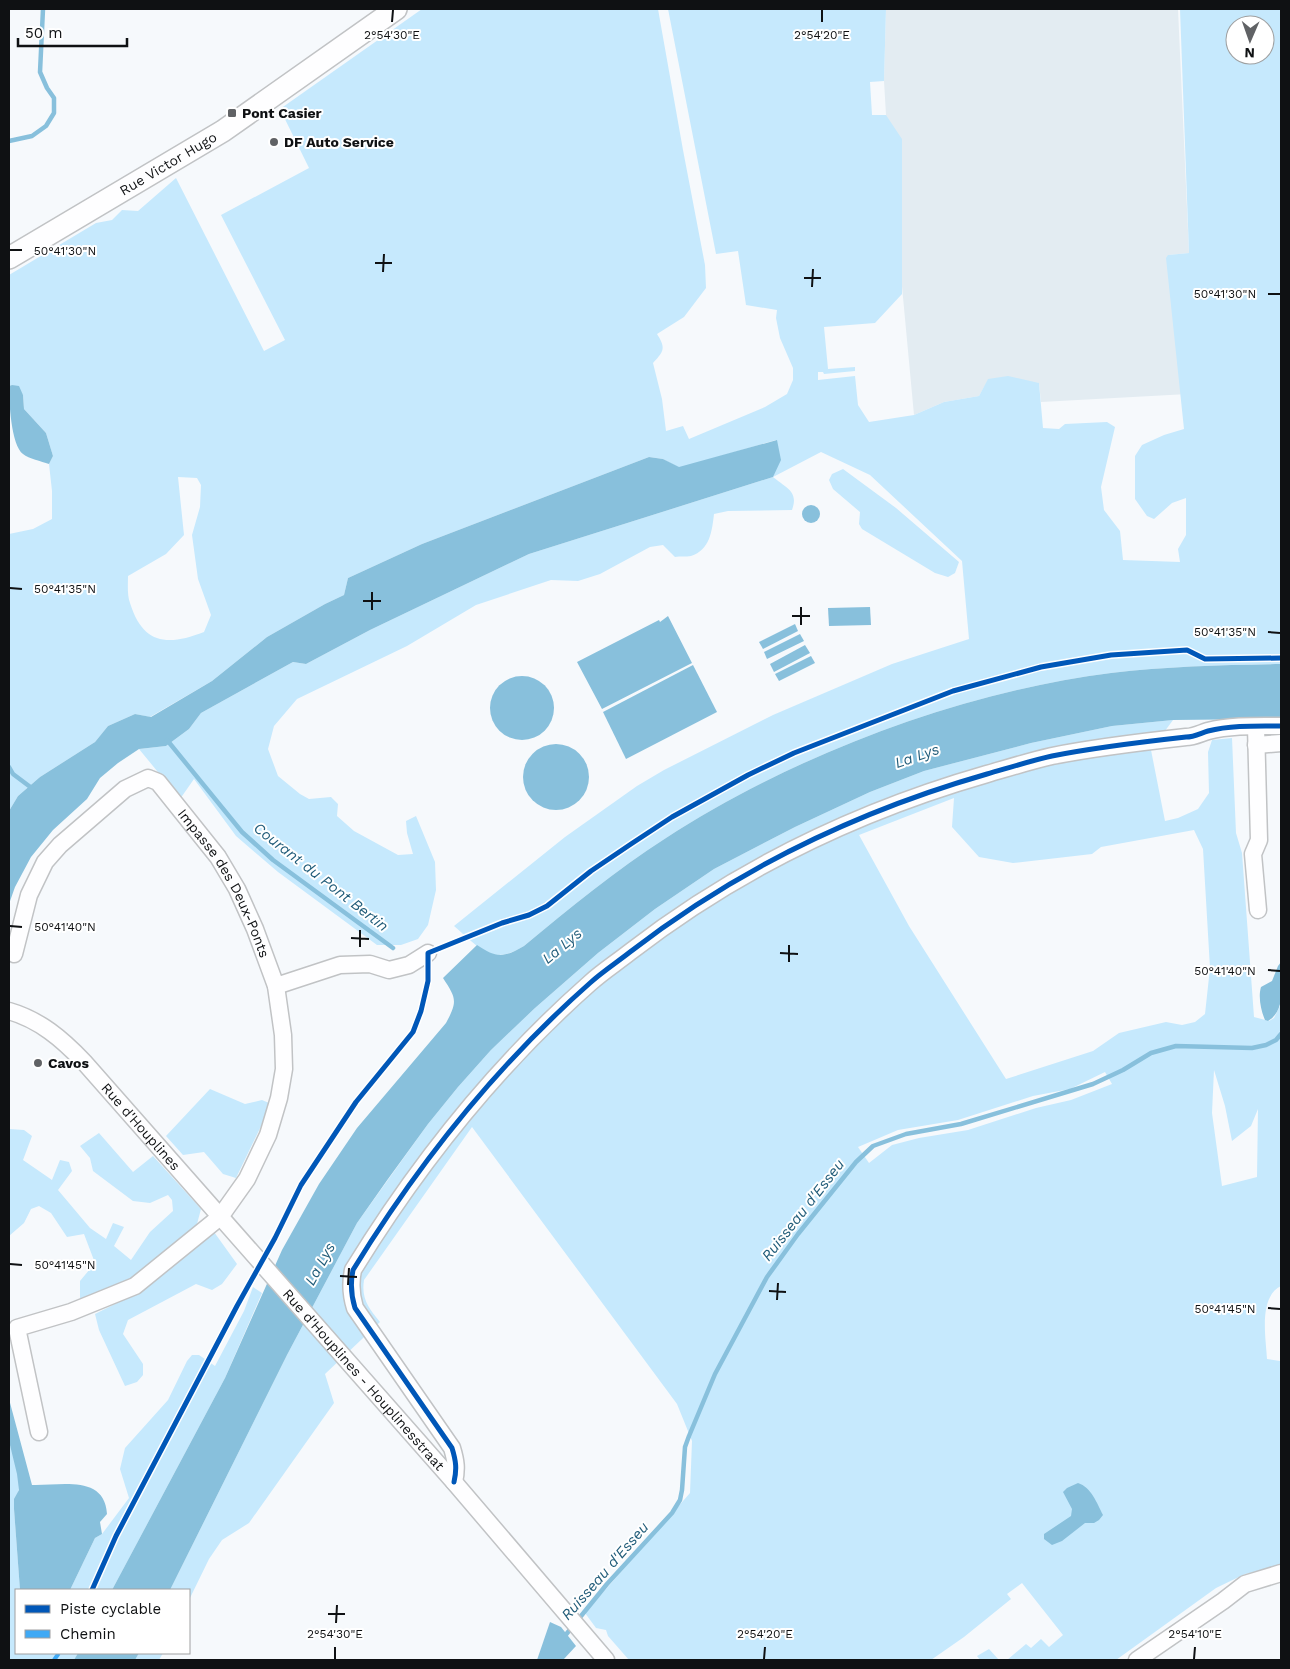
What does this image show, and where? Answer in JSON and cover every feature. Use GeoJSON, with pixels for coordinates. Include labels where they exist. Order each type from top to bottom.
{"type":"FeatureCollection","features":[{"type":"Feature","properties":{"kind":"main road","name":"Rue Victor Hugo"},"geometry":{"type":"LineString","coordinates":[[9,258],[223,131],[396,9]]}},
{"type":"Feature","properties":{"kind":"street"},"geometry":{"type":"LineString","coordinates":[[454,1482],[456,1459],[452,1448],[355,1308],[351,1297],[350,1283],[353,1270],[425,1163],[480,1094],[538,1032],[591,982],[657,931],[719,890],[767,862],[896,803],[958,782],[1051,757],[1124,743],[1190,737],[1217,730],[1256,726],[1281,726]]}},
{"type":"Feature","properties":{"kind":"street"},"geometry":{"type":"LineString","coordinates":[[1256,726],[1258,840],[1253,854],[1258,910]]}},
{"type":"Feature","properties":{"kind":"street"},"geometry":{"type":"LineString","coordinates":[[1256,745],[1281,743]]}},
{"type":"Feature","properties":{"kind":"street","name":"Impasse des Deux-Ponts"},"geometry":{"type":"LineString","coordinates":[[14,954],[29,896],[45,862],[60,845],[125,789],[148,778],[158,782],[218,857],[237,889],[255,929],[276,986],[283,1035],[284,1069],[279,1098],[268,1135],[247,1179],[220,1217],[135,1286],[71,1312],[17,1328],[39,1432]]}},
{"type":"Feature","properties":{"kind":"street"},"geometry":{"type":"LineString","coordinates":[[276,986],[340,965],[370,964],[389,970],[409,964],[428,953]]}},
{"type":"Feature","properties":{"kind":"street","name":"Rue d'Houplines"},"geometry":{"type":"LineString","coordinates":[[9,1011],[39,1023],[69,1046],[238,1238]]}},
{"type":"Feature","properties":{"kind":"street","name":"Rue d'Houplines - Houplinesstraat"},"geometry":{"type":"LineString","coordinates":[[238,1238],[454,1482],[606,1660]]}},
{"type":"Feature","properties":{"kind":"street"},"geometry":{"type":"LineString","coordinates":[[1137,1660],[1245,1584],[1281,1573]]}},
{"type":"Feature","properties":{"kind":"shaded area"},"geometry":{"type":"Polygon","coordinates":[[[422,9],[658,9],[705,265],[706,288],[684,317],[657,334],[663,346],[660,355],[653,363],[662,399],[666,431],[683,426],[689,439],[765,407],[787,394],[793,380],[793,368],[780,338],[776,318],[777,310],[746,305],[738,251],[716,254],[668,9],[886,9],[884,81],[870,82],[872,115],[886,115],[902,139],[902,294],[875,323],[824,327],[828,369],[855,367],[855,371],[824,374],[823,372],[818,372],[818,380],[855,376],[858,405],[869,422],[914,415],[944,402],[979,396],[988,379],[1008,376],[1039,383],[1043,428],[1059,429],[1065,424],[1107,422],[1115,427],[1101,487],[1104,510],[1120,531],[1123,560],[1180,562],[1178,549],[1186,535],[1186,498],[1172,503],[1154,519],[1147,516],[1135,499],[1135,456],[1142,445],[1164,435],[1184,429],[1166,258],[1168,255],[1189,253],[1180,9],[1281,9],[1281,664],[1217,665],[1154,669],[1111,673],[1054,682],[996,695],[880,732],[823,754],[768,780],[716,808],[629,863],[524,946],[503,955],[486,952],[454,926],[565,837],[637,786],[664,770],[773,715],[892,664],[969,639],[962,561],[870,475],[821,452],[773,477],[776,440],[679,468],[663,459],[649,457],[422,544],[348,578],[344,595],[267,637],[212,681],[150,717],[135,714],[108,726],[95,742],[40,777],[18,796],[9,811],[9,534],[33,529],[52,519],[52,491],[49,464],[53,456],[46,433],[24,409],[23,395],[12,385],[9,386],[9,275],[96,223],[112,220],[122,210],[138,211],[176,178],[264,351],[285,340],[221,215],[309,168],[280,109],[422,9]],[[178,477],[184,535],[166,554],[128,576],[128,597],[135,617],[142,627],[158,638],[168,640],[179,639],[204,632],[211,615],[198,579],[192,535],[200,507],[201,485],[197,478],[178,477]]]}},
{"type":"Feature","properties":{"kind":"shaded area"},"geometry":{"type":"Polygon","coordinates":[[[886,9],[1178,9],[1189,253],[1168,255],[1188,394],[1041,402],[1039,383],[988,380],[979,396],[944,402],[914,415],[886,115],[884,81],[886,9]]]}},
{"type":"Feature","properties":{"kind":"shaded area"},"geometry":{"type":"Polygon","coordinates":[[[843,469],[896,508],[959,562],[955,573],[948,577],[935,573],[862,529],[859,524],[860,512],[833,489],[829,480],[832,474],[843,469]]]}},
{"type":"Feature","properties":{"kind":"shaded area"},"geometry":{"type":"Polygon","coordinates":[[[773,477],[790,490],[794,498],[792,510],[728,511],[714,514],[711,533],[706,545],[691,556],[675,557],[663,545],[650,547],[600,574],[578,581],[551,580],[476,605],[407,646],[297,699],[274,726],[268,749],[278,776],[309,799],[331,797],[338,804],[337,816],[354,831],[398,855],[413,854],[407,833],[406,821],[416,816],[435,862],[436,890],[428,925],[418,939],[401,945],[377,945],[278,872],[236,836],[194,779],[180,799],[139,749],[166,746],[189,729],[201,713],[293,662],[306,664],[370,630],[529,554],[773,477]]]}},
{"type":"Feature","properties":{"kind":"shaded area"},"geometry":{"type":"Polygon","coordinates":[[[1173,720],[1151,750],[1165,821],[1178,818],[1198,809],[1209,793],[1208,752],[1212,740],[1232,738],[1236,833],[1242,853],[1254,1017],[1269,1021],[1274,1018],[1281,1004],[1281,1286],[1274,1291],[1269,1299],[1266,1308],[1265,1330],[1267,1359],[1280,1361],[1281,1566],[1245,1574],[1216,1588],[1116,1660],[1007,1660],[1026,1644],[1031,1648],[1041,1639],[1049,1647],[1063,1635],[1022,1583],[1007,1594],[1011,1599],[964,1637],[931,1660],[629,1660],[608,1636],[606,1630],[596,1628],[585,1613],[690,1493],[692,1441],[677,1404],[472,1127],[364,1280],[365,1298],[369,1308],[380,1322],[325,1374],[334,1403],[249,1523],[222,1540],[209,1559],[190,1598],[190,1589],[170,1589],[287,1355],[357,1223],[428,1124],[491,1050],[535,1008],[598,953],[655,909],[714,869],[795,827],[870,792],[924,771],[1031,743],[1112,726],[1173,720]],[[954,798],[859,835],[909,926],[1006,1079],[1093,1051],[1119,1033],[1166,1022],[1182,1025],[1195,1022],[1205,1014],[1210,968],[1203,849],[1194,830],[1101,847],[1092,854],[1013,863],[979,857],[952,827],[954,798]],[[1214,1070],[1212,1113],[1222,1186],[1257,1177],[1258,1109],[1251,1126],[1232,1141],[1225,1106],[1214,1070]],[[1105,1072],[1070,1089],[1033,1096],[958,1120],[898,1130],[858,1147],[869,1163],[892,1145],[919,1138],[968,1130],[1036,1108],[1071,1100],[1112,1084],[1105,1072]]]}},
{"type":"Feature","properties":{"kind":"shaded area"},"geometry":{"type":"Polygon","coordinates":[[[210,1089],[245,1104],[262,1100],[269,1103],[263,1122],[236,1178],[223,1174],[204,1152],[183,1155],[166,1136],[210,1089]]]}},
{"type":"Feature","properties":{"kind":"shaded area"},"geometry":{"type":"Polygon","coordinates":[[[9,1129],[24,1130],[32,1136],[23,1160],[52,1180],[60,1160],[69,1162],[72,1171],[58,1190],[90,1228],[106,1239],[113,1223],[124,1227],[114,1246],[131,1260],[150,1232],[173,1211],[172,1200],[168,1195],[150,1203],[133,1201],[93,1171],[90,1158],[80,1146],[99,1133],[133,1172],[153,1156],[201,1209],[197,1224],[171,1249],[131,1280],[80,1299],[80,1281],[95,1263],[84,1234],[67,1237],[51,1213],[39,1206],[31,1209],[24,1223],[9,1236],[9,1129]]]}},
{"type":"Feature","properties":{"kind":"shaded area"},"geometry":{"type":"Polygon","coordinates":[[[214,1232],[237,1264],[222,1284],[212,1290],[196,1284],[128,1320],[123,1334],[143,1364],[143,1375],[137,1382],[125,1386],[99,1330],[95,1314],[145,1289],[214,1232]]]}},
{"type":"Feature","properties":{"kind":"shaded area"},"geometry":{"type":"Polygon","coordinates":[[[253,1287],[262,1293],[225,1378],[113,1589],[70,1589],[95,1538],[102,1534],[129,1498],[120,1469],[125,1448],[168,1400],[187,1361],[192,1355],[199,1355],[215,1366],[244,1311],[253,1287]]]}},
{"type":"Feature","properties":{"kind":"shaded area"},"geometry":{"type":"Polygon","coordinates":[[[9,1441],[18,1471],[19,1483],[14,1509],[20,1589],[15,1589],[15,1654],[77,1654],[74,1660],[9,1660],[9,1441]]]}},
{"type":"Feature","properties":{"kind":"shaded area"},"geometry":{"type":"Polygon","coordinates":[[[989,1649],[999,1660],[980,1660],[977,1656],[989,1649]]]}},
{"type":"Feature","properties":{"kind":"shaded area"},"geometry":{"type":"Polygon","coordinates":[[[138,1654],[162,1654],[159,1660],[135,1660],[138,1654]]]}},
{"type":"Feature","properties":{"kind":"water"},"geometry":{"type":"Polygon","coordinates":[[[9,386],[19,386],[23,395],[24,409],[46,433],[53,456],[49,464],[28,457],[19,449],[13,432],[10,412],[9,386]]]}},
{"type":"Feature","properties":{"kind":"water"},"geometry":{"type":"Polygon","coordinates":[[[777,440],[781,460],[773,477],[529,554],[370,630],[306,664],[293,662],[201,713],[189,729],[166,746],[139,749],[100,778],[87,799],[53,830],[31,857],[15,887],[9,904],[9,811],[18,796],[40,777],[95,742],[108,726],[135,714],[151,717],[212,681],[267,637],[344,595],[348,578],[422,544],[649,457],[663,459],[679,467],[777,440]]]}},
{"type":"Feature","properties":{"kind":"water"},"geometry":{"type":"Polygon","coordinates":[[[811,505],[817,508],[820,514],[817,520],[811,523],[805,520],[802,514],[805,508],[811,505]]]}},
{"type":"Feature","properties":{"kind":"water"},"geometry":{"type":"Polygon","coordinates":[[[870,607],[871,625],[829,626],[828,608],[870,607]]]}},
{"type":"Feature","properties":{"kind":"water"},"geometry":{"type":"Polygon","coordinates":[[[668,616],[692,663],[602,709],[577,662],[659,620],[660,622],[668,616]]]}},
{"type":"Feature","properties":{"kind":"water"},"geometry":{"type":"Polygon","coordinates":[[[795,624],[798,631],[763,649],[759,642],[795,624]]]}},
{"type":"Feature","properties":{"kind":"water"},"geometry":{"type":"Polygon","coordinates":[[[800,634],[804,641],[767,659],[764,652],[800,634]]]}},
{"type":"Feature","properties":{"kind":"water"},"geometry":{"type":"Polygon","coordinates":[[[805,645],[810,653],[774,672],[770,664],[805,645]]]}},
{"type":"Feature","properties":{"kind":"water"},"geometry":{"type":"Polygon","coordinates":[[[811,656],[815,663],[779,681],[775,674],[811,656]]]}},
{"type":"Feature","properties":{"kind":"water","name":"La Lys"},"geometry":{"type":"Polygon","coordinates":[[[1281,664],[1281,719],[1173,720],[1112,726],[1031,743],[924,771],[870,792],[795,827],[714,869],[655,909],[598,953],[535,1008],[491,1050],[428,1124],[357,1223],[287,1355],[170,1589],[113,1589],[225,1378],[282,1250],[319,1184],[357,1128],[446,1023],[454,1000],[451,990],[443,978],[477,945],[500,955],[517,950],[611,876],[666,838],[768,780],[823,754],[880,732],[996,695],[1054,682],[1111,673],[1217,665],[1281,664]]]}},
{"type":"Feature","properties":{"kind":"water"},"geometry":{"type":"Polygon","coordinates":[[[693,665],[717,712],[626,759],[603,712],[693,665]]]}},
{"type":"Feature","properties":{"kind":"water"},"geometry":{"type":"Polygon","coordinates":[[[522,676],[540,682],[548,690],[554,708],[548,726],[540,734],[522,740],[504,734],[496,726],[490,708],[496,690],[504,682],[522,676]]]}},
{"type":"Feature","properties":{"kind":"water"},"geometry":{"type":"Polygon","coordinates":[[[549,744],[563,744],[575,749],[584,758],[589,770],[587,790],[580,801],[563,810],[549,810],[537,805],[528,796],[523,784],[523,770],[528,758],[537,749],[549,744]]]}},
{"type":"Feature","properties":{"kind":"water"},"geometry":{"type":"Polygon","coordinates":[[[1281,962],[1282,994],[1278,1010],[1268,1021],[1265,1020],[1261,1008],[1261,987],[1272,981],[1281,962]]]}},
{"type":"Feature","properties":{"kind":"water"},"geometry":{"type":"Polygon","coordinates":[[[9,1399],[32,1485],[79,1485],[90,1488],[98,1493],[104,1501],[107,1514],[100,1522],[102,1534],[95,1538],[70,1589],[20,1589],[14,1509],[14,1499],[19,1490],[9,1441],[9,1399]]]}},
{"type":"Feature","properties":{"kind":"water"},"geometry":{"type":"Polygon","coordinates":[[[1078,1483],[1087,1488],[1103,1515],[1094,1523],[1085,1523],[1062,1541],[1052,1545],[1044,1539],[1044,1534],[1071,1516],[1072,1509],[1063,1492],[1078,1483]]]}},
{"type":"Feature","properties":{"kind":"water"},"geometry":{"type":"Polygon","coordinates":[[[550,1622],[561,1627],[576,1646],[563,1660],[537,1660],[550,1622]]]}},
{"type":"Feature","properties":{"kind":"water"},"geometry":{"type":"Polygon","coordinates":[[[77,1654],[138,1654],[135,1660],[74,1660],[77,1654]]]}},
{"type":"Feature","properties":{"kind":"waterway","name":"Courant du Pont Bertin"},"geometry":{"type":"LineString","coordinates":[[9,141],[32,136],[46,126],[54,113],[54,98],[40,72],[43,9]]}},
{"type":"Feature","properties":{"kind":"waterway","name":"Courant du Pont Bertin"},"geometry":{"type":"LineString","coordinates":[[167,740],[242,832],[273,860],[393,948]]}},
{"type":"Feature","properties":{"kind":"waterway","name":"Courant du Pont Bertin"},"geometry":{"type":"LineString","coordinates":[[9,767],[13,774],[33,789]]}},
{"type":"Feature","properties":{"kind":"waterway","name":"Ruisseau d'Esseu"},"geometry":{"type":"LineString","coordinates":[[564,1637],[607,1584],[672,1513],[680,1500],[685,1447],[689,1436],[715,1374],[767,1277],[798,1234],[856,1162],[873,1146],[906,1134],[961,1124],[1093,1084],[1123,1070],[1151,1053],[1176,1046],[1252,1048],[1266,1045],[1276,1040],[1281,1034]]}},
{"type":"Feature","properties":{"kind":"marked path"},"geometry":{"type":"LineString","coordinates":[[54,1660],[58,1654]]}},
{"type":"Feature","properties":{"kind":"cycle path"},"geometry":{"type":"LineString","coordinates":[[92,1589],[116,1536],[237,1306],[275,1238],[301,1185],[356,1102],[413,1032],[421,1011],[428,981],[428,953],[502,923],[529,915],[547,906],[591,871],[672,817],[748,775],[794,753],[953,691],[1041,667],[1111,655],[1187,650],[1205,659],[1281,658]]}},
{"type":"Feature","properties":{"kind":"cycle path"},"geometry":{"type":"LineString","coordinates":[[454,1482],[456,1465],[452,1448],[355,1308],[351,1289],[353,1270],[404,1192],[461,1118],[522,1048],[590,983],[670,922],[756,869],[845,825],[892,806],[939,789],[1052,756],[1119,745],[1189,737],[1226,728],[1281,726]]}},
{"type":"Feature","properties":{"kind":"place","name":"Pont Casier"},"geometry":{"type":"Point","coordinates":[232,113]}},
{"type":"Feature","properties":{"kind":"place","name":"DF Auto Service"},"geometry":{"type":"Point","coordinates":[274,142]}},
{"type":"Feature","properties":{"kind":"place","name":"Cavos"},"geometry":{"type":"Point","coordinates":[38,1063]}}]}
